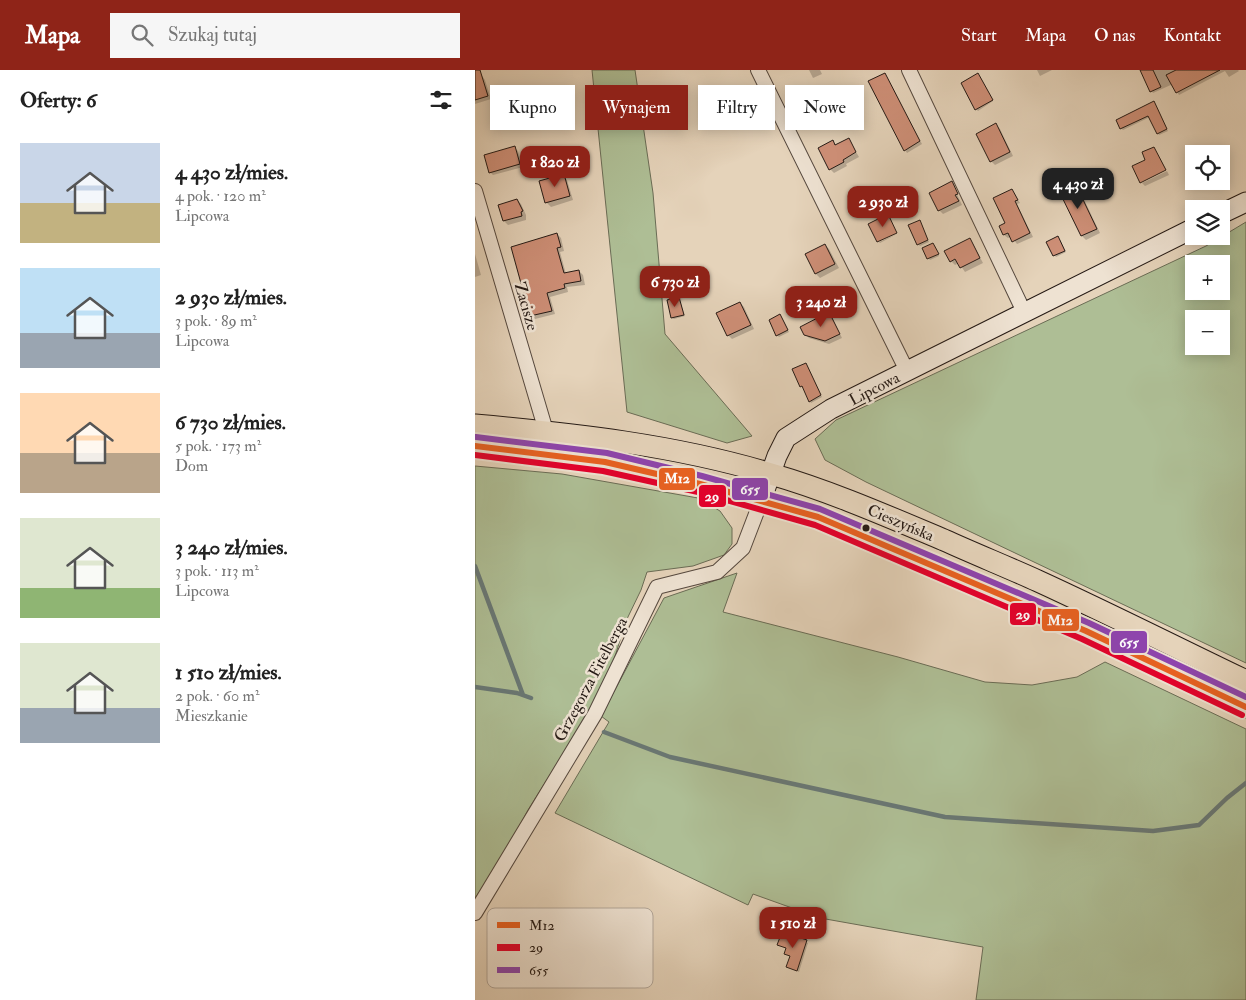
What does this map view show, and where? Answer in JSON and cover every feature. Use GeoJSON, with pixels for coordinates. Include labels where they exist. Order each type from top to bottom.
{"type":"FeatureCollection","features":[{"type":"Feature","properties":{"kind":"main road","name":"Cieszyńska"},"geometry":{"type":"LineString","coordinates":[[475,425],[637,443],[715,459],[827,492],[1029,577],[1246,681]]}},
{"type":"Feature","properties":{"kind":"main road","name":"Cieszyńska"},"geometry":{"type":"LineString","coordinates":[[475,446],[605,462],[761,500],[818,517],[1086,631],[1246,707]]}},
{"type":"Feature","properties":{"kind":"street"},"geometry":{"type":"LineString","coordinates":[[758,70],[907,371]]}},
{"type":"Feature","properties":{"kind":"street"},"geometry":{"type":"LineString","coordinates":[[909,70],[1025,312]]}},
{"type":"Feature","properties":{"kind":"street","name":"Zacisze"},"geometry":{"type":"LineString","coordinates":[[475,191],[540,431]]}},
{"type":"Feature","properties":{"kind":"street"},"geometry":{"type":"LineString","coordinates":[[1230,210],[1246,202]]}},
{"type":"Feature","properties":{"kind":"street","name":"Lipcowa"},"geometry":{"type":"LineString","coordinates":[[761,500],[777,456],[787,438],[831,409],[1185,232]]}},
{"type":"Feature","properties":{"kind":"street","name":"Grzegorza Fitelberga"},"geometry":{"type":"LineString","coordinates":[[475,913],[595,714],[657,587],[717,572],[743,548],[761,500]]}},
{"type":"Feature","properties":{"kind":"green space"},"geometry":{"type":"Polygon","coordinates":[[[592,70],[635,70],[637,85],[594,85],[592,70]]]}},
{"type":"Feature","properties":{"kind":"green space"},"geometry":{"type":"Polygon","coordinates":[[[598,130],[644,130],[653,193],[665,334],[752,436],[727,443],[627,412],[598,130]]]}},
{"type":"Feature","properties":{"kind":"green space"},"geometry":{"type":"Polygon","coordinates":[[[1246,222],[1246,663],[866,482],[825,460],[815,439],[836,420],[1185,256],[1185,300],[1230,300],[1230,255],[1187,255],[1208,245],[1230,245],[1230,232],[1246,222]]]}},
{"type":"Feature","properties":{"kind":"green space"},"geometry":{"type":"Polygon","coordinates":[[[475,466],[562,474],[698,498],[720,511],[732,528],[732,544],[724,555],[693,566],[647,572],[641,590],[626,621],[612,666],[600,695],[528,810],[499,864],[475,898],[475,466]]]}},
{"type":"Feature","properties":{"kind":"green space"},"geometry":{"type":"Polygon","coordinates":[[[737,573],[723,612],[898,657],[985,682],[1032,685],[1077,677],[1105,662],[1246,729],[1246,1000],[976,1000],[983,947],[820,918],[753,894],[748,905],[555,813],[609,722],[601,716],[664,598],[737,573]]]}},
{"type":"Feature","properties":{"kind":"building"},"geometry":{"type":"Polygon","coordinates":[[[475,70],[480,70],[488,96],[475,100],[475,70]]]}},
{"type":"Feature","properties":{"kind":"building"},"geometry":{"type":"Polygon","coordinates":[[[1140,70],[1153,70],[1161,87],[1150,92],[1140,70]]]}},
{"type":"Feature","properties":{"kind":"building"},"geometry":{"type":"Polygon","coordinates":[[[1176,70],[1220,70],[1176,93],[1166,75],[1176,70]]]}},
{"type":"Feature","properties":{"kind":"building"},"geometry":{"type":"Polygon","coordinates":[[[885,73],[920,141],[904,151],[868,81],[885,73]]]}},
{"type":"Feature","properties":{"kind":"building"},"geometry":{"type":"Polygon","coordinates":[[[978,73],[993,100],[975,110],[961,83],[978,73]]]}},
{"type":"Feature","properties":{"kind":"building"},"geometry":{"type":"Polygon","coordinates":[[[1154,101],[1167,129],[1157,134],[1148,116],[1120,129],[1116,120],[1154,101]]]}},
{"type":"Feature","properties":{"kind":"building"},"geometry":{"type":"Polygon","coordinates":[[[996,123],[1010,152],[990,162],[976,134],[996,123]]]}},
{"type":"Feature","properties":{"kind":"building"},"geometry":{"type":"Polygon","coordinates":[[[849,138],[856,152],[843,160],[844,162],[829,170],[818,148],[833,140],[835,145],[849,138]]]}},
{"type":"Feature","properties":{"kind":"building"},"geometry":{"type":"Polygon","coordinates":[[[515,146],[520,164],[489,173],[484,155],[515,146]]]}},
{"type":"Feature","properties":{"kind":"building"},"geometry":{"type":"Polygon","coordinates":[[[1154,147],[1166,170],[1140,183],[1132,166],[1145,160],[1142,152],[1154,147]]]}},
{"type":"Feature","properties":{"kind":"building"},"geometry":{"type":"Polygon","coordinates":[[[564,174],[570,196],[545,203],[539,181],[564,174]]]}},
{"type":"Feature","properties":{"kind":"building"},"geometry":{"type":"Polygon","coordinates":[[[952,181],[958,194],[955,195],[959,201],[938,211],[929,193],[952,181]]]}},
{"type":"Feature","properties":{"kind":"building"},"geometry":{"type":"Polygon","coordinates":[[[1075,183],[1097,229],[1081,236],[1059,191],[1075,183]]]}},
{"type":"Feature","properties":{"kind":"building"},"geometry":{"type":"Polygon","coordinates":[[[1012,189],[1018,200],[1015,201],[1030,233],[1012,242],[1008,233],[1003,235],[999,226],[1005,223],[993,198],[1012,189]]]}},
{"type":"Feature","properties":{"kind":"building"},"geometry":{"type":"Polygon","coordinates":[[[517,199],[523,211],[521,212],[522,216],[503,221],[498,205],[517,199]]]}},
{"type":"Feature","properties":{"kind":"building"},"geometry":{"type":"Polygon","coordinates":[[[888,214],[897,233],[877,242],[868,224],[888,214]]]}},
{"type":"Feature","properties":{"kind":"building"},"geometry":{"type":"Polygon","coordinates":[[[920,220],[928,240],[917,245],[908,225],[920,220]]]}},
{"type":"Feature","properties":{"kind":"building"},"geometry":{"type":"Polygon","coordinates":[[[557,233],[561,247],[557,248],[564,273],[579,270],[581,281],[564,284],[565,288],[547,293],[552,311],[530,316],[511,247],[557,233]]]}},
{"type":"Feature","properties":{"kind":"building"},"geometry":{"type":"Polygon","coordinates":[[[1058,236],[1065,251],[1053,256],[1046,242],[1058,236]]]}},
{"type":"Feature","properties":{"kind":"building"},"geometry":{"type":"Polygon","coordinates":[[[970,238],[980,258],[960,268],[955,259],[950,262],[944,251],[970,238]]]}},
{"type":"Feature","properties":{"kind":"building"},"geometry":{"type":"Polygon","coordinates":[[[933,243],[939,254],[927,259],[922,248],[933,243]]]}},
{"type":"Feature","properties":{"kind":"building"},"geometry":{"type":"Polygon","coordinates":[[[825,244],[835,264],[815,274],[805,254],[825,244]]]}},
{"type":"Feature","properties":{"kind":"building"},"geometry":{"type":"Polygon","coordinates":[[[679,297],[684,315],[671,318],[667,300],[679,297]]]}},
{"type":"Feature","properties":{"kind":"building"},"geometry":{"type":"Polygon","coordinates":[[[740,302],[751,325],[727,336],[716,313],[740,302]]]}},
{"type":"Feature","properties":{"kind":"building"},"geometry":{"type":"Polygon","coordinates":[[[829,312],[840,334],[825,341],[804,335],[800,327],[829,312]]]}},
{"type":"Feature","properties":{"kind":"building"},"geometry":{"type":"Polygon","coordinates":[[[780,314],[788,330],[776,336],[769,320],[780,314]]]}},
{"type":"Feature","properties":{"kind":"building"},"geometry":{"type":"Polygon","coordinates":[[[806,363],[821,395],[809,402],[792,369],[806,363]]]}},
{"type":"Feature","properties":{"kind":"building"},"geometry":{"type":"Polygon","coordinates":[[[782,932],[807,940],[797,971],[786,967],[790,956],[784,954],[786,948],[777,945],[782,932]]]}},
{"type":"Feature","properties":{"kind":"waterway"},"geometry":{"type":"LineString","coordinates":[[475,566],[523,695]]}},
{"type":"Feature","properties":{"kind":"waterway"},"geometry":{"type":"LineString","coordinates":[[475,687],[517,693],[531,698]]}},
{"type":"Feature","properties":{"kind":"waterway"},"geometry":{"type":"LineString","coordinates":[[604,732],[670,757],[945,817],[1153,831],[1199,825],[1246,783]]}},
{"type":"Feature","properties":{"kind":"transit line","name":"655"},"geometry":{"type":"LineString","coordinates":[[476,437],[607,453],[702,476],[820,509],[1089,623],[1246,697]]}},
{"type":"Feature","properties":{"kind":"transit line","name":"M12"},"geometry":{"type":"LineString","coordinates":[[475,446],[605,462],[700,484],[818,517],[1086,631],[1246,707]]}},
{"type":"Feature","properties":{"kind":"transit line","name":"29"},"geometry":{"type":"LineString","coordinates":[[475,455],[603,471],[698,492],[815,525],[1082,639],[1242,715]]}}]}
